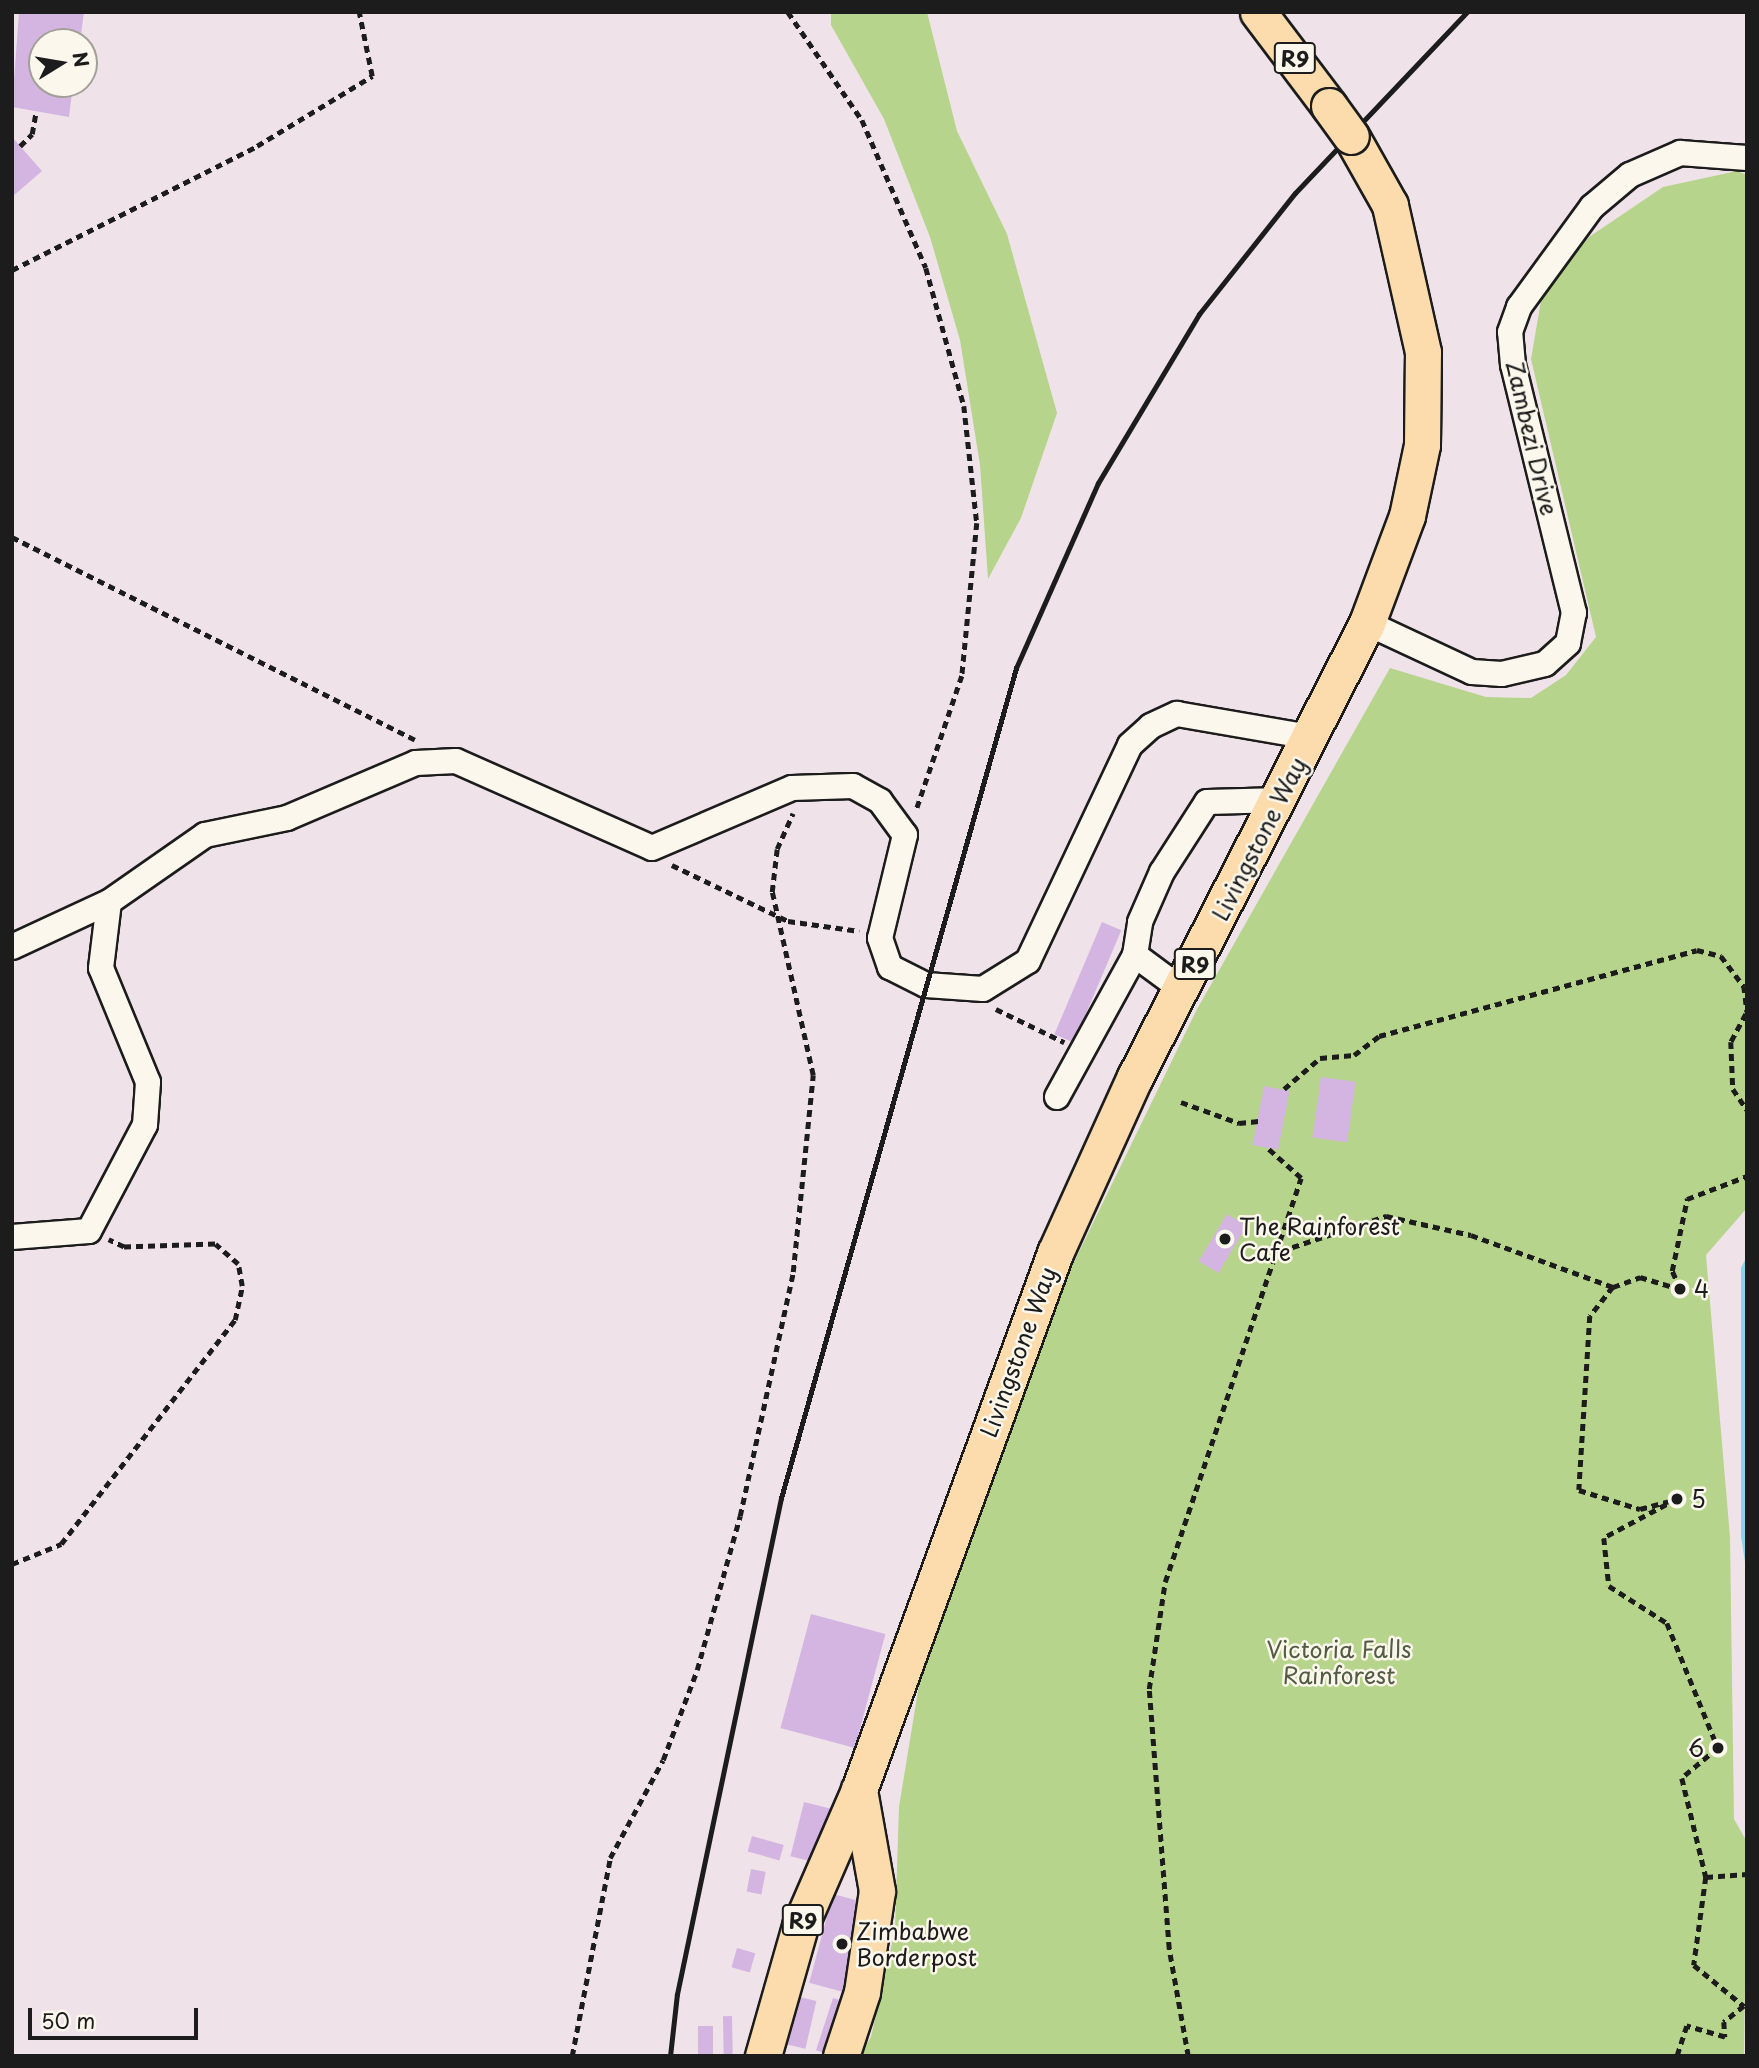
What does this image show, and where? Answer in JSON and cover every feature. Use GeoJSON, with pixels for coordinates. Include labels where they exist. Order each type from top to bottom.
{"type":"FeatureCollection","features":[{"type":"Feature","properties":{"kind":"highway","name":"Livingstone Way"},"geometry":{"type":"LineString","coordinates":[[762,2056],[800,1926],[859,1790],[1055,1253],[1181,989],[1281,800],[1367,623],[1407,516],[1422,445],[1423,352],[1390,205],[1351,136],[1258,12]]}},
{"type":"Feature","properties":{"kind":"highway"},"geometry":{"type":"LineString","coordinates":[[841,2056],[862,1992],[877,1891],[859,1790]]}},
{"type":"Feature","properties":{"kind":"street","name":"Zambezi Drive"},"geometry":{"type":"LineString","coordinates":[[1367,623],[1472,672],[1502,674],[1545,664],[1568,643],[1574,613],[1513,365],[1510,332],[1519,307],[1592,207],[1630,175],[1680,153],[1747,158]]}},
{"type":"Feature","properties":{"kind":"street"},"geometry":{"type":"LineString","coordinates":[[12,947],[108,902],[205,835],[287,818],[416,763],[456,761],[652,848],[792,788],[853,786],[880,801],[905,835],[880,938],[890,967],[926,985],[954,990],[983,989],[1028,961],[1130,745],[1151,726],[1177,714],[1310,737]]}},
{"type":"Feature","properties":{"kind":"street"},"geometry":{"type":"LineString","coordinates":[[1057,1097],[1135,956],[1140,922],[1162,872],[1207,802],[1281,800]]}},
{"type":"Feature","properties":{"kind":"street"},"geometry":{"type":"LineString","coordinates":[[12,1237],[89,1231],[150,1104],[148,1082],[101,968],[108,902]]}},
{"type":"Feature","properties":{"kind":"street"},"geometry":{"type":"LineString","coordinates":[[1135,956],[1181,989]]}},
{"type":"Feature","properties":{"kind":"path"},"geometry":{"type":"LineString","coordinates":[[12,270],[257,146],[372,76],[359,12]]}},
{"type":"Feature","properties":{"kind":"path"},"geometry":{"type":"LineString","coordinates":[[788,12],[862,120],[926,268],[964,406],[977,523],[961,676],[928,786],[905,835]]}},
{"type":"Feature","properties":{"kind":"path"},"geometry":{"type":"LineString","coordinates":[[20,146],[32,134],[36,111]]}},
{"type":"Feature","properties":{"kind":"path"},"geometry":{"type":"LineString","coordinates":[[12,537],[419,742]]}},
{"type":"Feature","properties":{"kind":"path"},"geometry":{"type":"LineString","coordinates":[[572,2056],[610,1858],[663,1760],[697,1670],[740,1516],[793,1272],[813,1075],[772,914],[778,849],[792,814],[826,785]]}},
{"type":"Feature","properties":{"kind":"path"},"geometry":{"type":"LineString","coordinates":[[652,848],[665,861],[772,914],[880,938]]}},
{"type":"Feature","properties":{"kind":"path"},"geometry":{"type":"LineString","coordinates":[[1283,1090],[1320,1058],[1354,1055],[1379,1036],[1697,950],[1721,956],[1744,986],[1746,1013],[1731,1042],[1733,1089],[1747,1110]]}},
{"type":"Feature","properties":{"kind":"path"},"geometry":{"type":"LineString","coordinates":[[954,990],[1084,1052]]}},
{"type":"Feature","properties":{"kind":"path"},"geometry":{"type":"LineString","coordinates":[[1181,1102],[1238,1123],[1258,1121]]}},
{"type":"Feature","properties":{"kind":"path"},"geometry":{"type":"LineString","coordinates":[[1188,2056],[1169,1949],[1149,1689],[1165,1582],[1280,1251],[1301,1178],[1266,1147]]}},
{"type":"Feature","properties":{"kind":"path"},"geometry":{"type":"LineString","coordinates":[[1677,2056],[1687,2026],[1725,2037],[1724,2022],[1744,2006],[1694,1965],[1706,1877],[1682,1778],[1718,1748],[1667,1623],[1609,1586],[1604,1538],[1676,1499],[1640,1509],[1579,1490],[1590,1316],[1613,1287],[1640,1278],[1680,1289],[1672,1271],[1686,1199],[1747,1176]]}},
{"type":"Feature","properties":{"kind":"path"},"geometry":{"type":"LineString","coordinates":[[1280,1251],[1386,1216],[1471,1235],[1613,1287]]}},
{"type":"Feature","properties":{"kind":"path"},"geometry":{"type":"LineString","coordinates":[[12,1564],[61,1544],[235,1320],[242,1286],[237,1264],[215,1244],[124,1247],[89,1231]]}},
{"type":"Feature","properties":{"kind":"path"},"geometry":{"type":"LineString","coordinates":[[1706,1877],[1747,1874]]}},
{"type":"Feature","properties":{"kind":"green space"},"geometry":{"type":"Polygon","coordinates":[[[831,12],[927,12],[957,131],[1007,234],[1057,413],[1021,518],[988,579],[980,465],[960,340],[930,237],[884,119],[831,25],[831,12]]]}},
{"type":"Feature","properties":{"kind":"green space","name":"Victoria Falls Rainforest"},"geometry":{"type":"Polygon","coordinates":[[[1737,171],[1747,175],[1747,1208],[1706,1255],[1730,1537],[1734,1819],[1747,1842],[1744,2056],[859,2056],[871,2037],[895,1930],[899,1807],[924,1654],[1060,1291],[1196,1011],[1390,668],[1486,697],[1531,698],[1566,675],[1596,637],[1531,359],[1543,289],[1589,237],[1663,187],[1737,171]]]}},
{"type":"Feature","properties":{"kind":"water"},"geometry":{"type":"Polygon","coordinates":[[[1747,1256],[1747,1575],[1741,1536],[1741,1268],[1747,1256]]]}},
{"type":"Feature","properties":{"kind":"building"},"geometry":{"type":"Polygon","coordinates":[[[19,12],[84,12],[82,28],[28,28],[28,98],[71,98],[69,117],[12,107],[19,12]]]}},
{"type":"Feature","properties":{"kind":"building"},"geometry":{"type":"Polygon","coordinates":[[[12,137],[42,171],[12,197],[12,137]]]}},
{"type":"Feature","properties":{"kind":"building"},"geometry":{"type":"Polygon","coordinates":[[[1102,922],[1121,930],[1074,1043],[1054,1034],[1102,922]]]}},
{"type":"Feature","properties":{"kind":"building"},"geometry":{"type":"Polygon","coordinates":[[[1321,1077],[1356,1082],[1347,1142],[1313,1137],[1321,1077]]]}},
{"type":"Feature","properties":{"kind":"building"},"geometry":{"type":"Polygon","coordinates":[[[1264,1086],[1290,1091],[1278,1150],[1253,1145],[1264,1086]]]}},
{"type":"Feature","properties":{"kind":"building"},"geometry":{"type":"Polygon","coordinates":[[[1227,1214],[1247,1226],[1218,1273],[1199,1261],[1227,1214]]]}},
{"type":"Feature","properties":{"kind":"building"},"geometry":{"type":"Polygon","coordinates":[[[811,1614],[885,1634],[855,1748],[780,1728],[811,1614]]]}},
{"type":"Feature","properties":{"kind":"building"},"geometry":{"type":"Polygon","coordinates":[[[804,1802],[835,1810],[822,1864],[790,1856],[804,1802]]]}},
{"type":"Feature","properties":{"kind":"building"},"geometry":{"type":"Polygon","coordinates":[[[752,1836],[784,1845],[779,1860],[748,1851],[752,1836]]]}},
{"type":"Feature","properties":{"kind":"building"},"geometry":{"type":"Polygon","coordinates":[[[751,1869],[766,1872],[761,1894],[747,1892],[751,1869]]]}},
{"type":"Feature","properties":{"kind":"building","name":"Zimbabwe Borderpost"},"geometry":{"type":"Polygon","coordinates":[[[833,1894],[873,1905],[849,1993],[809,1983],[833,1894]]]}},
{"type":"Feature","properties":{"kind":"building"},"geometry":{"type":"Polygon","coordinates":[[[737,1948],[755,1953],[750,1972],[731,1967],[737,1948]]]}},
{"type":"Feature","properties":{"kind":"building"},"geometry":{"type":"Polygon","coordinates":[[[795,1996],[816,2001],[805,2049],[784,2044],[795,1996]]]}},
{"type":"Feature","properties":{"kind":"building"},"geometry":{"type":"Polygon","coordinates":[[[833,1998],[851,2004],[834,2056],[816,2050],[833,1998]]]}},
{"type":"Feature","properties":{"kind":"building"},"geometry":{"type":"Polygon","coordinates":[[[723,2016],[732,2016],[733,2055],[724,2055],[723,2016]]]}},
{"type":"Feature","properties":{"kind":"building"},"geometry":{"type":"Polygon","coordinates":[[[698,2026],[713,2026],[713,2056],[698,2056],[698,2026]]]}},
{"type":"Feature","properties":{"kind":"railway"},"geometry":{"type":"LineString","coordinates":[[670,2056],[677,1994],[781,1498],[1016,668],[1098,483],[1199,314],[1295,193],[1467,12]]}},
{"type":"Feature","properties":{"kind":"place","name":"The Rainforest Cafe"},"geometry":{"type":"Point","coordinates":[1225,1239]}},
{"type":"Feature","properties":{"kind":"place","name":"4"},"geometry":{"type":"Point","coordinates":[1680,1289]}},
{"type":"Feature","properties":{"kind":"place","name":"5"},"geometry":{"type":"Point","coordinates":[1677,1499]}},
{"type":"Feature","properties":{"kind":"place","name":"6"},"geometry":{"type":"Point","coordinates":[1718,1748]}},
{"type":"Feature","properties":{"kind":"place","name":"Zimbabwe Borderpost"},"geometry":{"type":"Point","coordinates":[842,1944]}}]}
